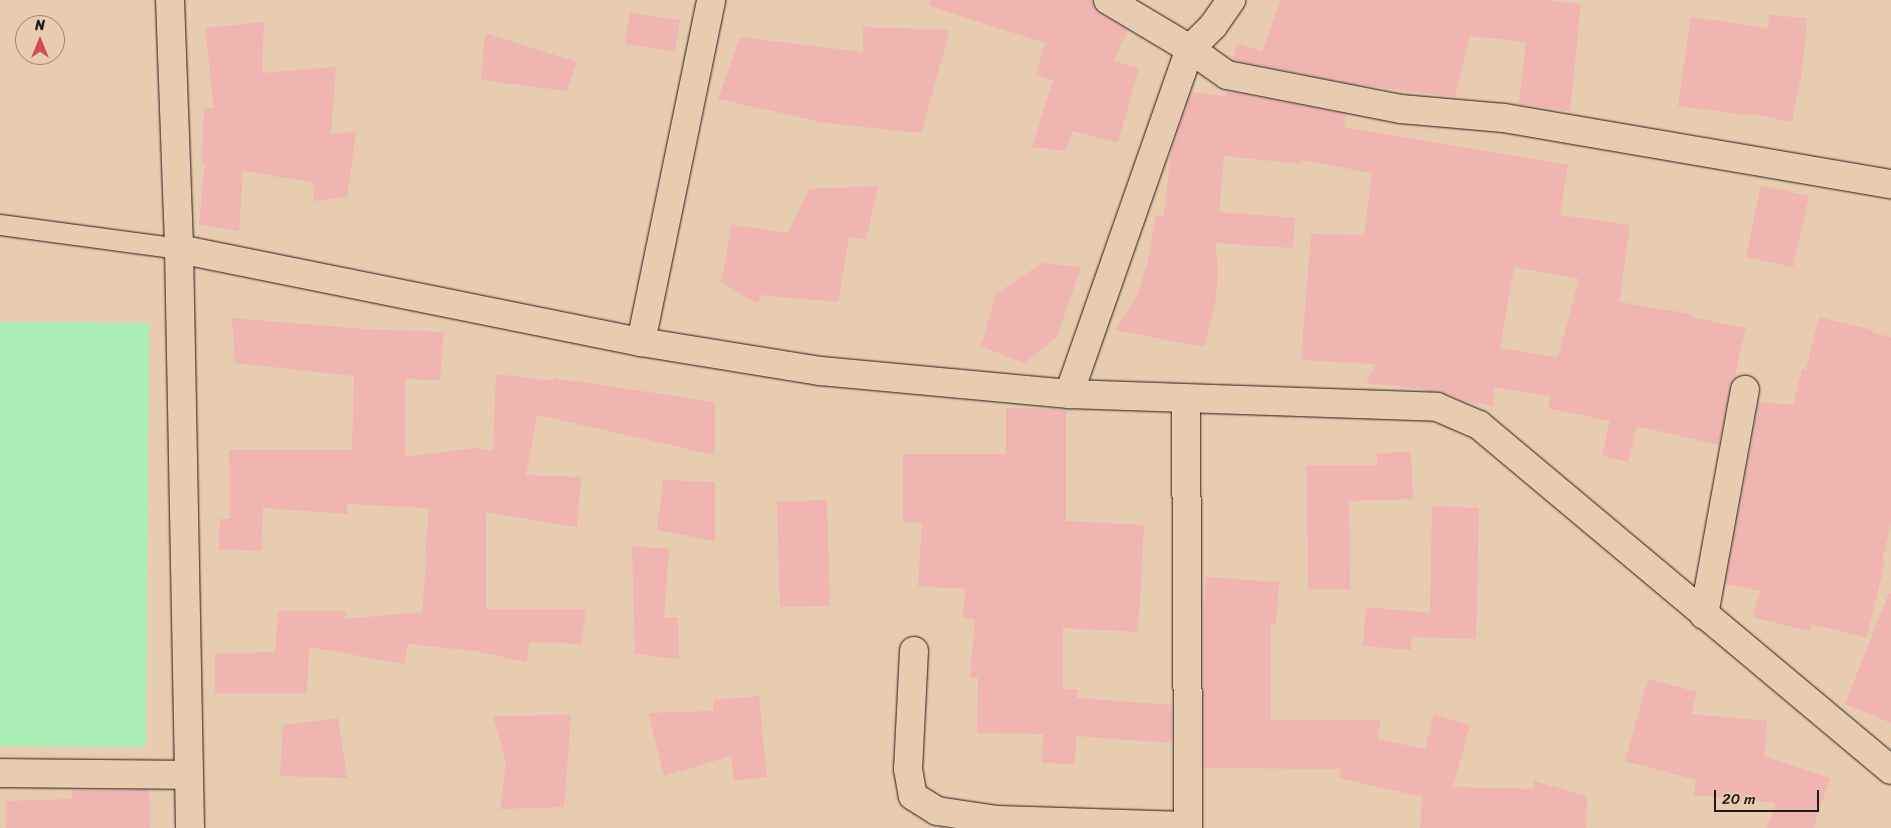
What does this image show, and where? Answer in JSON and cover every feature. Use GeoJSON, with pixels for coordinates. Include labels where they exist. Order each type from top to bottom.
{"type":"FeatureCollection","features":[{"type":"Feature","properties":{"kind":"street"},"geometry":{"type":"LineString","coordinates":[[170,0],[179,250],[190,828]]}},
{"type":"Feature","properties":{"kind":"street"},"geometry":{"type":"LineString","coordinates":[[641,342],[711,0]]}},
{"type":"Feature","properties":{"kind":"street"},"geometry":{"type":"LineString","coordinates":[[1108,0],[1190,49],[1227,75],[1401,109],[1504,118],[1891,184]]}},
{"type":"Feature","properties":{"kind":"street"},"geometry":{"type":"LineString","coordinates":[[1069,394],[1190,49],[1213,26],[1231,0]]}},
{"type":"Feature","properties":{"kind":"street"},"geometry":{"type":"LineString","coordinates":[[179,250],[641,342],[821,371],[1069,394],[1186,400],[1436,407],[1479,425],[1704,616],[1891,770]]}},
{"type":"Feature","properties":{"kind":"street"},"geometry":{"type":"LineString","coordinates":[[1704,616],[1745,390]]}},
{"type":"Feature","properties":{"kind":"street"},"geometry":{"type":"LineString","coordinates":[[914,652],[908,769],[913,796],[938,811],[996,820],[1188,827],[1186,400]]}},
{"type":"Feature","properties":{"kind":"street"},"geometry":{"type":"LineString","coordinates":[[0,773],[188,775]]}},
{"type":"Feature","properties":{"kind":"lane"},"geometry":{"type":"LineString","coordinates":[[0,225],[179,250]]}},
{"type":"Feature","properties":{"kind":"green space"},"geometry":{"type":"Polygon","coordinates":[[[0,322],[149,323],[146,747],[0,746],[0,322]]]}},
{"type":"Feature","properties":{"kind":"building"},"geometry":{"type":"Polygon","coordinates":[[[930,0],[1092,0],[1094,7],[1100,13],[1128,30],[1113,61],[1139,68],[1118,143],[1072,131],[1066,151],[1032,147],[1053,80],[1036,75],[1045,43],[929,6],[930,0]]]}},
{"type":"Feature","properties":{"kind":"building"},"geometry":{"type":"Polygon","coordinates":[[[1281,0],[1546,0],[1581,4],[1570,111],[1519,104],[1526,42],[1470,36],[1455,97],[1353,84],[1233,60],[1237,44],[1262,51],[1281,0]]]}},
{"type":"Feature","properties":{"kind":"building"},"geometry":{"type":"Polygon","coordinates":[[[630,13],[680,20],[675,51],[625,44],[630,13]]]}},
{"type":"Feature","properties":{"kind":"building"},"geometry":{"type":"Polygon","coordinates":[[[1769,15],[1807,18],[1803,66],[1792,122],[1747,113],[1747,115],[1678,106],[1691,17],[1768,28],[1769,15]]]}},
{"type":"Feature","properties":{"kind":"building"},"geometry":{"type":"Polygon","coordinates":[[[264,22],[262,73],[336,67],[331,134],[356,132],[347,197],[313,201],[315,183],[243,171],[239,231],[199,224],[205,164],[202,164],[204,108],[214,108],[205,28],[264,22]]]}},
{"type":"Feature","properties":{"kind":"building"},"geometry":{"type":"Polygon","coordinates":[[[863,27],[950,30],[921,133],[825,123],[718,99],[740,37],[863,52],[863,27]]]}},
{"type":"Feature","properties":{"kind":"building"},"geometry":{"type":"Polygon","coordinates":[[[485,33],[577,62],[567,91],[481,80],[485,33]]]}},
{"type":"Feature","properties":{"kind":"building"},"geometry":{"type":"Polygon","coordinates":[[[1226,91],[1346,114],[1344,127],[1568,165],[1560,215],[1630,225],[1619,302],[1691,314],[1691,317],[1746,328],[1734,379],[1730,387],[1719,445],[1637,426],[1628,462],[1602,455],[1610,421],[1548,408],[1550,396],[1494,387],[1493,406],[1464,401],[1443,393],[1425,391],[1426,389],[1366,383],[1376,364],[1301,360],[1311,234],[1364,235],[1372,173],[1301,160],[1300,164],[1224,156],[1219,212],[1295,218],[1293,248],[1215,243],[1218,271],[1215,306],[1204,347],[1115,330],[1137,296],[1148,262],[1156,215],[1164,216],[1171,150],[1191,92],[1225,96],[1226,91]],[[1514,267],[1500,348],[1558,357],[1579,279],[1514,267]]]}},
{"type":"Feature","properties":{"kind":"building"},"geometry":{"type":"Polygon","coordinates":[[[1761,185],[1809,196],[1793,267],[1746,257],[1761,185]]]}},
{"type":"Feature","properties":{"kind":"building"},"geometry":{"type":"Polygon","coordinates":[[[878,186],[866,240],[849,237],[838,302],[760,295],[758,304],[721,282],[732,225],[788,233],[809,189],[878,186]]]}},
{"type":"Feature","properties":{"kind":"building"},"geometry":{"type":"Polygon","coordinates":[[[1042,263],[1081,267],[1057,337],[1024,363],[981,346],[996,294],[1042,263]]]}},
{"type":"Feature","properties":{"kind":"building"},"geometry":{"type":"Polygon","coordinates":[[[1819,317],[1873,330],[1872,333],[1891,337],[1891,524],[1882,562],[1885,563],[1866,638],[1812,624],[1810,631],[1753,617],[1760,591],[1725,584],[1759,402],[1793,405],[1802,369],[1806,370],[1819,317]]]}},
{"type":"Feature","properties":{"kind":"building"},"geometry":{"type":"Polygon","coordinates":[[[232,318],[364,329],[444,332],[440,380],[405,379],[405,457],[474,448],[493,451],[496,374],[553,381],[554,378],[715,402],[715,455],[537,415],[526,475],[581,477],[577,527],[486,512],[486,609],[586,609],[581,644],[529,642],[527,662],[475,651],[408,644],[404,664],[309,647],[307,693],[215,693],[215,654],[275,652],[278,611],[347,611],[345,619],[422,612],[427,554],[425,554],[429,508],[347,504],[348,514],[263,508],[261,551],[219,549],[220,519],[230,519],[229,450],[352,450],[354,376],[235,363],[232,318]]]}},
{"type":"Feature","properties":{"kind":"building"},"geometry":{"type":"Polygon","coordinates":[[[1006,408],[1066,409],[1066,521],[1144,525],[1138,632],[1063,628],[1063,689],[1078,689],[1077,698],[1172,705],[1172,743],[1076,736],[1075,764],[1042,763],[1043,734],[977,733],[978,678],[970,677],[975,619],[963,618],[965,589],[918,586],[922,523],[903,523],[903,454],[1006,454],[1006,408]]]}},
{"type":"Feature","properties":{"kind":"building"},"geometry":{"type":"Polygon","coordinates":[[[1411,452],[1413,499],[1349,501],[1350,589],[1308,589],[1307,465],[1377,465],[1377,453],[1411,452]]]}},
{"type":"Feature","properties":{"kind":"building"},"geometry":{"type":"Polygon","coordinates":[[[663,480],[715,482],[715,541],[657,530],[663,480]]]}},
{"type":"Feature","properties":{"kind":"building"},"geometry":{"type":"Polygon","coordinates":[[[827,500],[830,606],[780,607],[777,502],[827,500]]]}},
{"type":"Feature","properties":{"kind":"building"},"geometry":{"type":"Polygon","coordinates":[[[1432,506],[1479,508],[1476,639],[1412,637],[1411,650],[1363,646],[1366,607],[1430,613],[1432,506]]]}},
{"type":"Feature","properties":{"kind":"building"},"geometry":{"type":"Polygon","coordinates":[[[632,546],[669,549],[664,618],[678,617],[679,659],[635,654],[632,546]]]}},
{"type":"Feature","properties":{"kind":"building"},"geometry":{"type":"Polygon","coordinates":[[[1206,577],[1279,582],[1276,624],[1271,624],[1271,720],[1380,720],[1378,739],[1425,749],[1434,715],[1470,725],[1453,787],[1533,789],[1534,781],[1587,796],[1586,828],[1420,828],[1422,797],[1339,778],[1341,769],[1203,768],[1203,619],[1206,577]]]}},
{"type":"Feature","properties":{"kind":"building"},"geometry":{"type":"Polygon","coordinates":[[[1889,593],[1891,593],[1891,723],[1845,704],[1889,593]]]}},
{"type":"Feature","properties":{"kind":"building"},"geometry":{"type":"Polygon","coordinates":[[[1648,679],[1697,692],[1691,714],[1767,721],[1764,756],[1830,778],[1813,828],[1767,828],[1776,803],[1694,795],[1696,780],[1625,761],[1648,679]]]}},
{"type":"Feature","properties":{"kind":"building"},"geometry":{"type":"Polygon","coordinates":[[[759,696],[767,777],[734,781],[731,756],[664,776],[648,713],[713,711],[714,700],[759,696]]]}},
{"type":"Feature","properties":{"kind":"building"},"geometry":{"type":"Polygon","coordinates":[[[571,715],[564,807],[500,809],[506,762],[493,716],[571,715]]]}},
{"type":"Feature","properties":{"kind":"building"},"geometry":{"type":"Polygon","coordinates":[[[338,718],[347,778],[280,776],[283,725],[338,718]]]}},
{"type":"Feature","properties":{"kind":"building"},"geometry":{"type":"Polygon","coordinates":[[[72,790],[149,790],[150,828],[6,828],[5,801],[72,799],[72,790]]]}}]}
